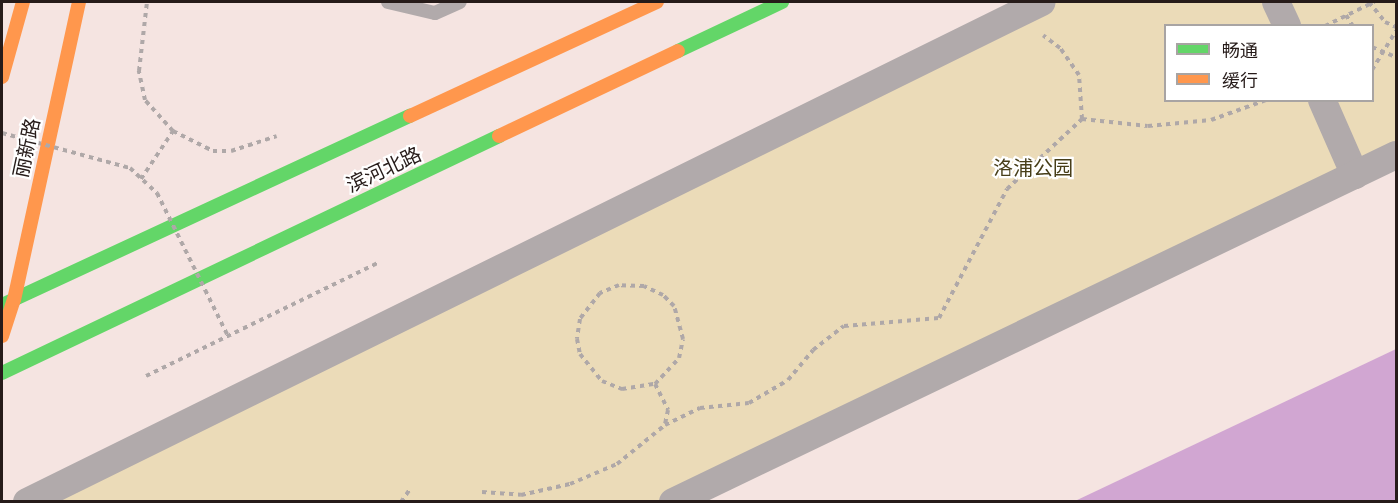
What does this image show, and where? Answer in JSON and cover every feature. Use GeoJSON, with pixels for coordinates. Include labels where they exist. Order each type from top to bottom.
{"type":"FeatureCollection","features":[{"type":"Feature","properties":{"kind":"main road"},"geometry":{"type":"LineString","coordinates":[[5,82],[22,2]]}},
{"type":"Feature","properties":{"kind":"main road","name":"丽新路"},"geometry":{"type":"LineString","coordinates":[[2,336],[79,2]]}},
{"type":"Feature","properties":{"kind":"main road","name":"滨河北路"},"geometry":{"type":"LineString","coordinates":[[8,303],[657,2]]}},
{"type":"Feature","properties":{"kind":"main road","name":"滨河北路"},"geometry":{"type":"LineString","coordinates":[[2,373],[782,2]]}},
{"type":"Feature","properties":{"kind":"street"},"geometry":{"type":"LineString","coordinates":[[27,501],[1042,2]]}},
{"type":"Feature","properties":{"kind":"street"},"geometry":{"type":"LineString","coordinates":[[1276,2],[1286,24]]}},
{"type":"Feature","properties":{"kind":"street"},"geometry":{"type":"LineString","coordinates":[[1323,102],[1355,175]]}},
{"type":"Feature","properties":{"kind":"street"},"geometry":{"type":"LineString","coordinates":[[673,501],[1396,156]]}},
{"type":"Feature","properties":{"kind":"lane"},"geometry":{"type":"LineString","coordinates":[[388,2],[435,13],[460,2]]}},
{"type":"Feature","properties":{"kind":"path"},"geometry":{"type":"LineString","coordinates":[[147,2],[140,71],[145,100],[173,131],[213,152],[231,151],[277,136]]}},
{"type":"Feature","properties":{"kind":"path"},"geometry":{"type":"LineString","coordinates":[[1329,24],[1371,2],[1385,22],[1396,29],[1374,67]]}},
{"type":"Feature","properties":{"kind":"path"},"geometry":{"type":"LineString","coordinates":[[1346,15],[1352,24]]}},
{"type":"Feature","properties":{"kind":"path"},"geometry":{"type":"LineString","coordinates":[[1007,19],[1035,29],[1060,48],[1079,75],[1082,119]]}},
{"type":"Feature","properties":{"kind":"path"},"geometry":{"type":"LineString","coordinates":[[1374,48],[1382,54],[1396,57]]}},
{"type":"Feature","properties":{"kind":"path"},"geometry":{"type":"LineString","coordinates":[[482,492],[521,495],[570,484],[617,464],[665,425],[700,408],[749,403],[788,380],[813,350],[844,326],[939,318],[1007,189],[1082,119],[1149,126],[1211,120],[1260,102]]}},
{"type":"Feature","properties":{"kind":"path"},"geometry":{"type":"LineString","coordinates":[[141,179],[173,131]]}},
{"type":"Feature","properties":{"kind":"path"},"geometry":{"type":"LineString","coordinates":[[2,133],[130,168],[158,193],[228,336]]}},
{"type":"Feature","properties":{"kind":"path"},"geometry":{"type":"LineString","coordinates":[[146,376],[380,262]]}},
{"type":"Feature","properties":{"kind":"path"},"geometry":{"type":"LineString","coordinates":[[619,285],[644,286],[663,295],[674,306],[683,339],[679,358],[655,384],[622,389],[590,371],[577,339],[583,313],[600,292],[619,285]]}},
{"type":"Feature","properties":{"kind":"path"},"geometry":{"type":"LineString","coordinates":[[655,384],[668,410],[665,425]]}},
{"type":"Feature","properties":{"kind":"path"},"geometry":{"type":"LineString","coordinates":[[401,501],[410,489]]}},
{"type":"Feature","properties":{"kind":"green space","name":"洛浦公园"},"geometry":{"type":"Polygon","coordinates":[[[1042,2],[1396,2],[1396,155],[673,501],[27,502],[1042,2]]]}},
{"type":"Feature","properties":{"kind":"shaded area"},"geometry":{"type":"Polygon","coordinates":[[[1396,349],[1396,501],[1075,501],[1396,349]]]}},
{"type":"Feature","properties":{"kind":"traffic: fast"},"geometry":{"type":"LineString","coordinates":[[678,51],[782,2]]}},
{"type":"Feature","properties":{"kind":"traffic: fast"},"geometry":{"type":"LineString","coordinates":[[2,305],[410,116]]}},
{"type":"Feature","properties":{"kind":"traffic: fast"},"geometry":{"type":"LineString","coordinates":[[2,373],[499,136]]}},
{"type":"Feature","properties":{"kind":"traffic: slow"},"geometry":{"type":"LineString","coordinates":[[2,77],[23,2]]}},
{"type":"Feature","properties":{"kind":"traffic: slow"},"geometry":{"type":"LineString","coordinates":[[2,336],[14,300],[79,2]]}},
{"type":"Feature","properties":{"kind":"traffic: slow"},"geometry":{"type":"LineString","coordinates":[[410,116],[657,2]]}},
{"type":"Feature","properties":{"kind":"traffic: slow"},"geometry":{"type":"LineString","coordinates":[[499,136],[678,51]]}}]}
